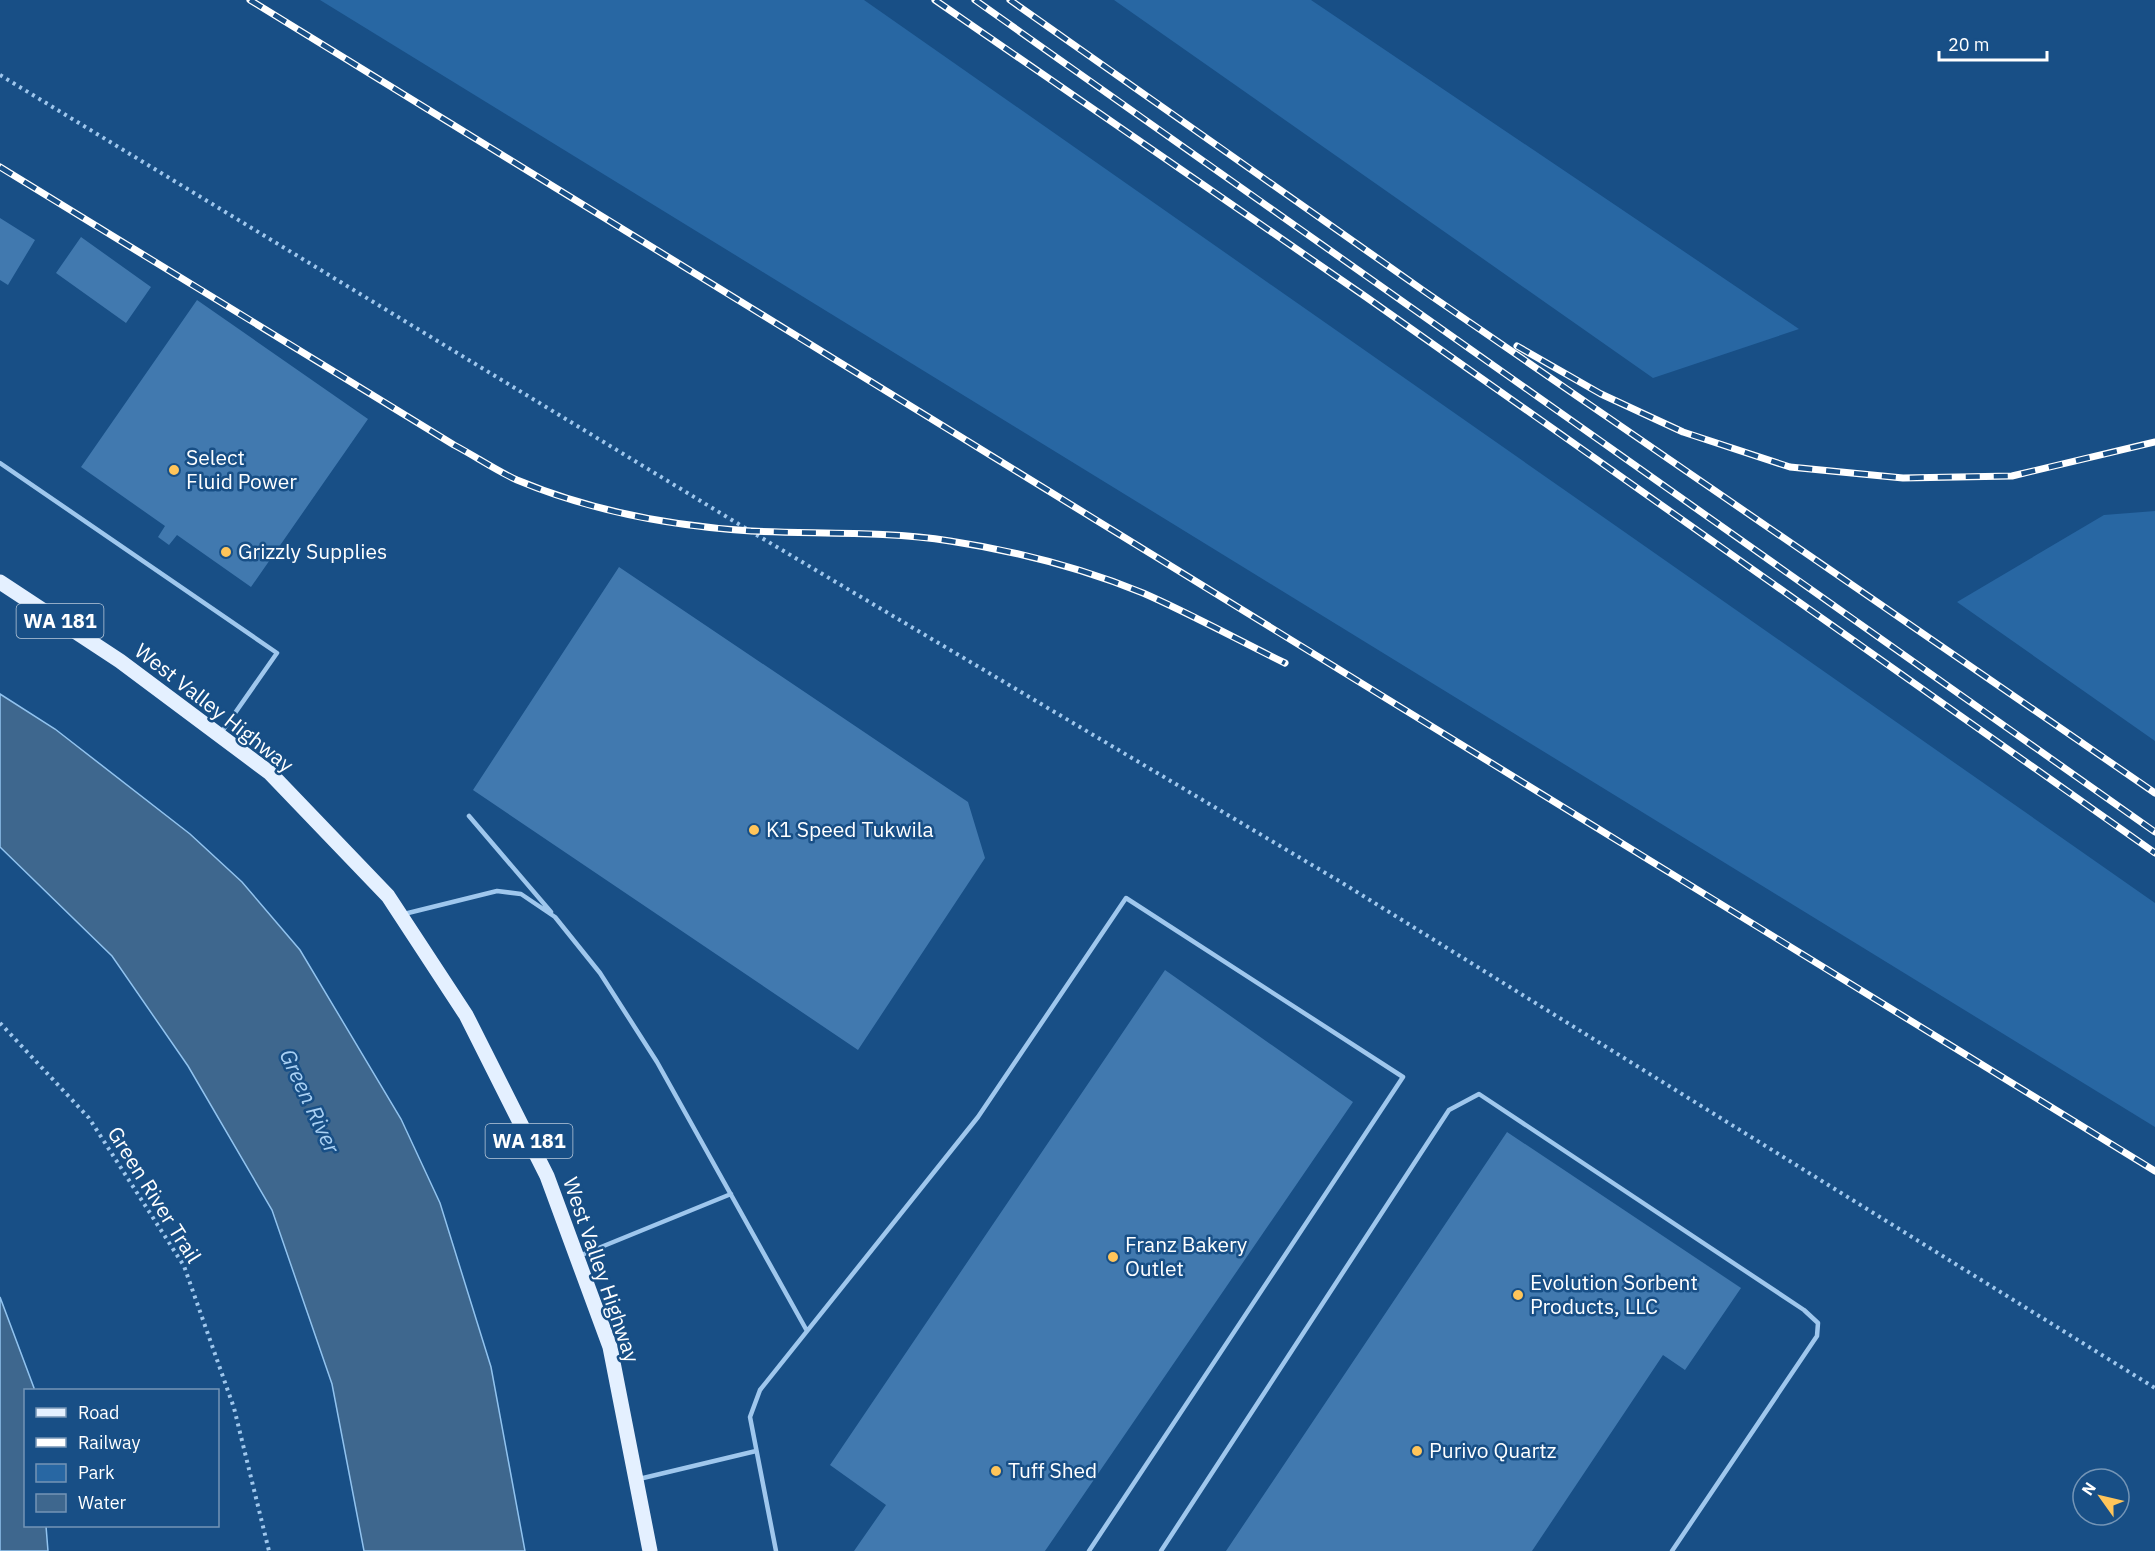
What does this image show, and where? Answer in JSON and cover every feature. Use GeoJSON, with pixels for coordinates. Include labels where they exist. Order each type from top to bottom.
{"type":"FeatureCollection","features":[{"type":"Feature","properties":{"kind":"main road","name":"West Valley Highway"},"geometry":{"type":"LineString","coordinates":[[0,582],[120,661],[270,773],[388,896],[401,915],[466,1015],[547,1176],[609,1347],[650,1551]]}},
{"type":"Feature","properties":{"kind":"lane"},"geometry":{"type":"LineString","coordinates":[[0,463],[277,653],[220,736]]}},
{"type":"Feature","properties":{"kind":"lane"},"geometry":{"type":"LineString","coordinates":[[469,816],[600,973],[657,1062],[807,1331]]}},
{"type":"Feature","properties":{"kind":"lane"},"geometry":{"type":"LineString","coordinates":[[401,915],[497,891],[521,894],[555,917]]}},
{"type":"Feature","properties":{"kind":"lane"},"geometry":{"type":"LineString","coordinates":[[776,1551],[750,1417],[760,1390],[978,1117],[1126,898],[1403,1077],[1089,1551]]}},
{"type":"Feature","properties":{"kind":"lane"},"geometry":{"type":"LineString","coordinates":[[1161,1551],[1449,1110],[1479,1094],[1795,1304],[1818,1323],[1817,1336],[1672,1551]]}},
{"type":"Feature","properties":{"kind":"lane"},"geometry":{"type":"LineString","coordinates":[[577,1257],[731,1194]]}},
{"type":"Feature","properties":{"kind":"lane"},"geometry":{"type":"LineString","coordinates":[[636,1480],[756,1451]]}},
{"type":"Feature","properties":{"kind":"path"},"geometry":{"type":"LineString","coordinates":[[0,75],[760,537],[1344,884],[2155,1388]]}},
{"type":"Feature","properties":{"kind":"path","name":"Green River Trail"},"geometry":{"type":"LineString","coordinates":[[0,1023],[89,1118],[184,1266],[234,1408],[269,1551]]}},
{"type":"Feature","properties":{"kind":"green space"},"geometry":{"type":"Polygon","coordinates":[[[320,0],[864,0],[2155,903],[2155,1127],[320,0]]]}},
{"type":"Feature","properties":{"kind":"green space"},"geometry":{"type":"Polygon","coordinates":[[[1114,0],[1311,0],[1799,329],[1653,378],[1114,0]]]}},
{"type":"Feature","properties":{"kind":"green space"},"geometry":{"type":"Polygon","coordinates":[[[2155,511],[2155,741],[1957,602],[2104,515],[2155,511]]]}},
{"type":"Feature","properties":{"kind":"water","name":"Green River"},"geometry":{"type":"Polygon","coordinates":[[[0,694],[55,729],[190,834],[242,882],[300,950],[401,1119],[440,1203],[491,1367],[525,1551],[364,1551],[332,1384],[272,1210],[188,1066],[112,956],[0,847],[0,694]]]}},
{"type":"Feature","properties":{"kind":"water"},"geometry":{"type":"Polygon","coordinates":[[[0,1297],[34,1388],[24,1389],[24,1527],[46,1527],[48,1551],[0,1551],[0,1297]]]}},
{"type":"Feature","properties":{"kind":"building"},"geometry":{"type":"Polygon","coordinates":[[[0,218],[35,240],[8,285],[0,280],[0,218]]]}},
{"type":"Feature","properties":{"kind":"building"},"geometry":{"type":"Polygon","coordinates":[[[81,237],[151,287],[126,323],[56,273],[81,237]]]}},
{"type":"Feature","properties":{"kind":"building"},"geometry":{"type":"Polygon","coordinates":[[[197,300],[368,419],[251,587],[177,535],[169,545],[158,537],[165,526],[81,467],[197,300]]]}},
{"type":"Feature","properties":{"kind":"building","name":"K1 Speed Tukwila"},"geometry":{"type":"Polygon","coordinates":[[[619,567],[968,802],[985,858],[858,1050],[473,790],[619,567]]]}},
{"type":"Feature","properties":{"kind":"building"},"geometry":{"type":"Polygon","coordinates":[[[1165,970],[1353,1102],[1045,1551],[854,1551],[886,1505],[830,1465],[1165,970]]]}},
{"type":"Feature","properties":{"kind":"building"},"geometry":{"type":"Polygon","coordinates":[[[1507,1132],[1741,1288],[1685,1370],[1663,1355],[1532,1551],[1226,1551],[1507,1132]]]}},
{"type":"Feature","properties":{"kind":"railway"},"geometry":{"type":"LineString","coordinates":[[250,0],[2155,1171]]}},
{"type":"Feature","properties":{"kind":"railway"},"geometry":{"type":"LineString","coordinates":[[935,0],[1366,297],[2155,853]]}},
{"type":"Feature","properties":{"kind":"railway"},"geometry":{"type":"LineString","coordinates":[[975,0],[2155,832]]}},
{"type":"Feature","properties":{"kind":"railway"},"geometry":{"type":"LineString","coordinates":[[1010,0],[1424,291],[2155,793]]}},
{"type":"Feature","properties":{"kind":"railway"},"geometry":{"type":"LineString","coordinates":[[0,167],[454,445],[509,476],[545,491],[602,508],[661,521],[751,531],[876,534],[926,538],[1024,555],[1073,568],[1143,593],[1285,663]]}},
{"type":"Feature","properties":{"kind":"railway"},"geometry":{"type":"LineString","coordinates":[[1517,346],[1601,394],[1683,432],[1790,467],[1903,478],[2012,476],[2155,442]]}},
{"type":"Feature","properties":{"kind":"place","name":"Select Fluid Power"},"geometry":{"type":"Point","coordinates":[174,470]}},
{"type":"Feature","properties":{"kind":"place","name":"Grizzly Supplies"},"geometry":{"type":"Point","coordinates":[226,552]}},
{"type":"Feature","properties":{"kind":"place","name":"K1 Speed Tukwila"},"geometry":{"type":"Point","coordinates":[754,830]}},
{"type":"Feature","properties":{"kind":"place","name":"Franz Bakery Outlet"},"geometry":{"type":"Point","coordinates":[1113,1257]}},
{"type":"Feature","properties":{"kind":"place","name":"Evolution Sorbent Products, LLC"},"geometry":{"type":"Point","coordinates":[1518,1295]}},
{"type":"Feature","properties":{"kind":"place","name":"Purivo Quartz"},"geometry":{"type":"Point","coordinates":[1417,1451]}},
{"type":"Feature","properties":{"kind":"place","name":"Tuff Shed"},"geometry":{"type":"Point","coordinates":[996,1471]}}]}
